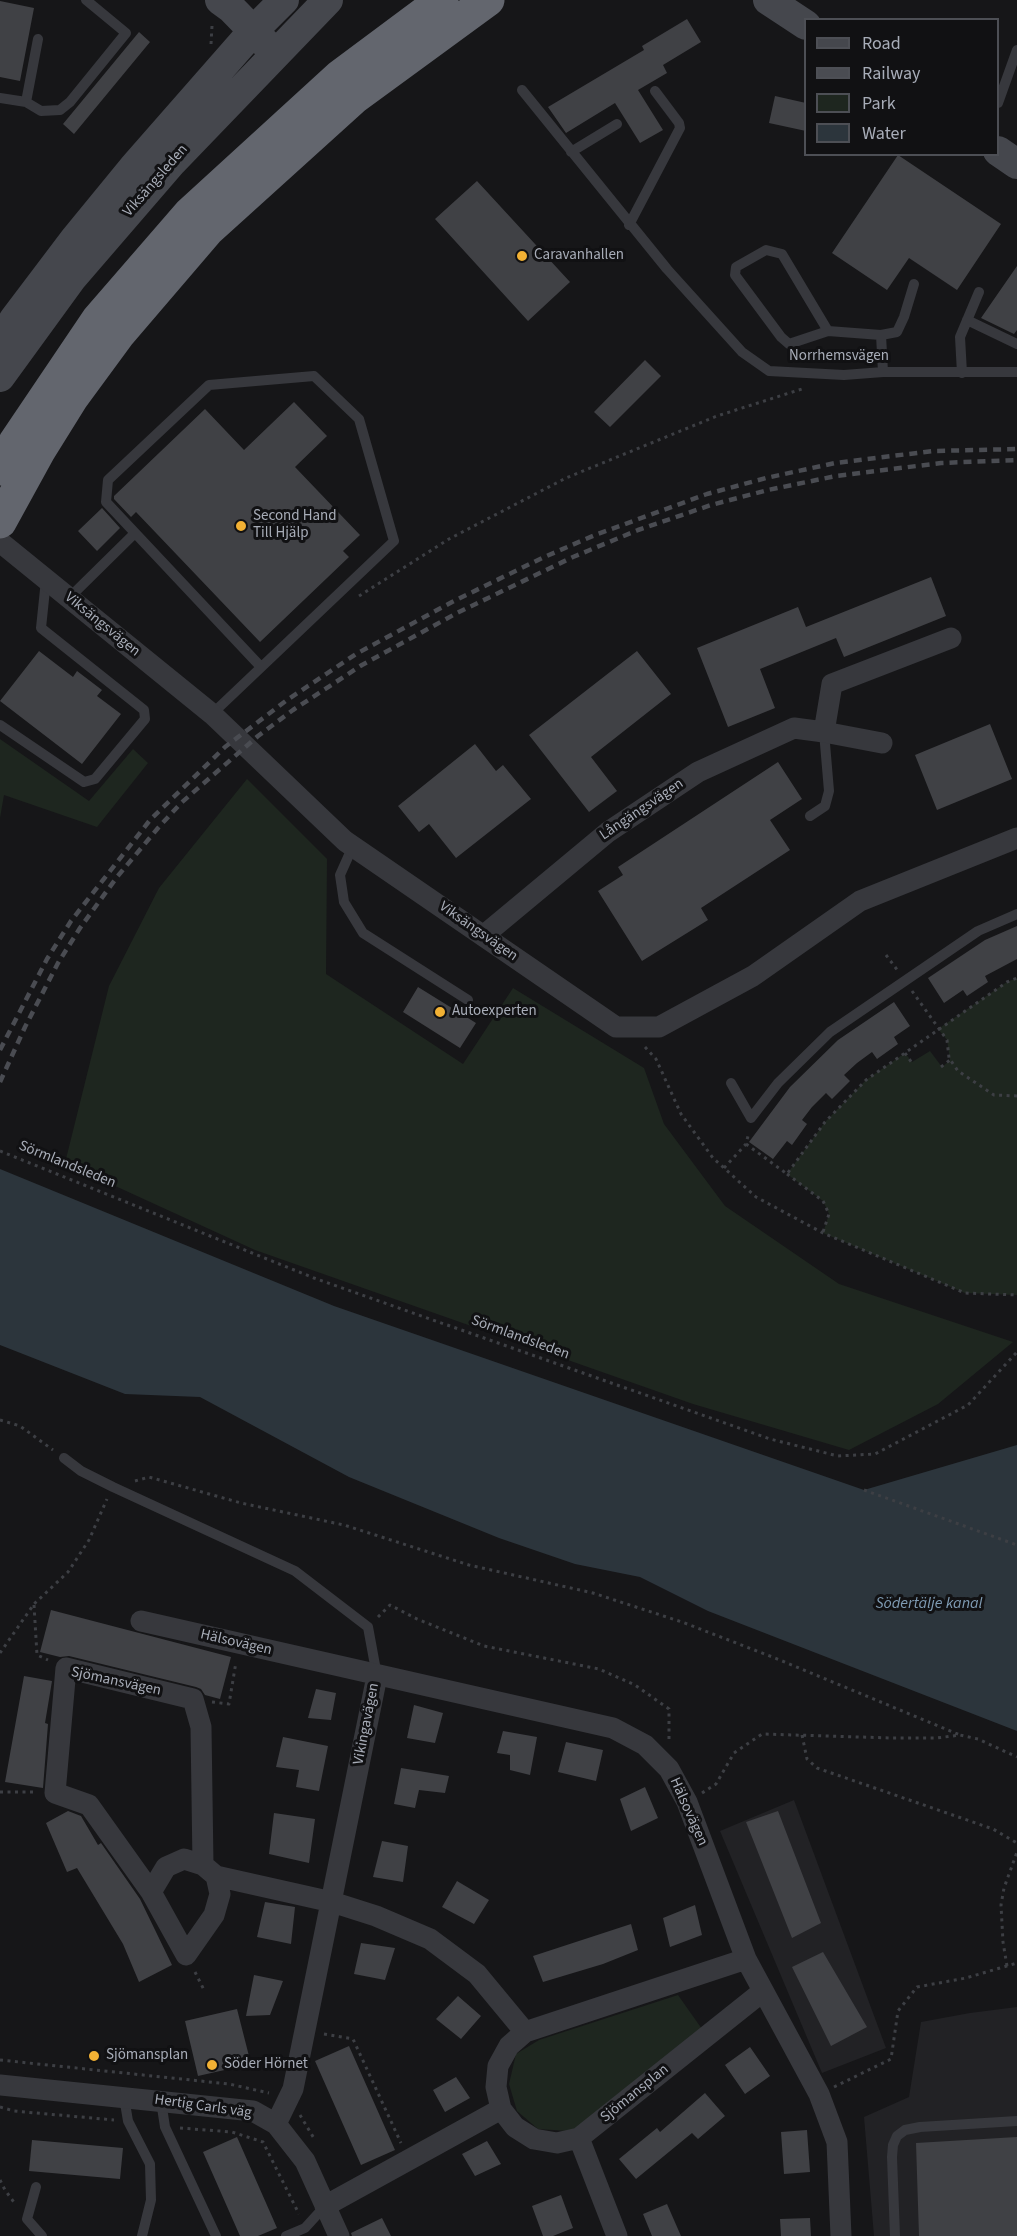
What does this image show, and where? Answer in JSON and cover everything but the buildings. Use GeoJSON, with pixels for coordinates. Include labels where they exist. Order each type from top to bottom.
{"type":"FeatureCollection","features":[{"type":"Feature","properties":{"kind":"highway"},"geometry":{"type":"LineString","coordinates":[[0,522],[18,454],[98,319],[189,214],[339,76],[442,0]]}},
{"type":"Feature","properties":{"kind":"highway"},"geometry":{"type":"LineString","coordinates":[[18,454],[72,398],[119,334],[208,230],[354,98],[488,0]]}},
{"type":"Feature","properties":{"kind":"main road"},"geometry":{"type":"LineString","coordinates":[[220,0],[254,30],[275,54]]}},
{"type":"Feature","properties":{"kind":"main road","name":"Viksängsleden"},"geometry":{"type":"LineString","coordinates":[[0,341],[15,318],[133,168],[254,30],[284,0]]}},
{"type":"Feature","properties":{"kind":"main road","name":"Viksängsleden"},"geometry":{"type":"LineString","coordinates":[[0,377],[72,278],[156,180],[328,0]]}},
{"type":"Feature","properties":{"kind":"main road"},"geometry":{"type":"LineString","coordinates":[[999,153],[1017,164]]}},
{"type":"Feature","properties":{"kind":"street","name":"Viksängsvägen"},"geometry":{"type":"LineString","coordinates":[[0,542],[212,714],[353,846],[616,1027],[659,1027],[753,976],[860,900],[1017,838]]}},
{"type":"Feature","properties":{"kind":"street"},"geometry":{"type":"LineString","coordinates":[[824,732],[832,684],[951,638]]}},
{"type":"Feature","properties":{"kind":"street","name":"Långängsvägen"},"geometry":{"type":"LineString","coordinates":[[483,936],[608,832],[698,772],[794,728],[882,743]]}},
{"type":"Feature","properties":{"kind":"street","name":"Hälsovägen"},"geometry":{"type":"LineString","coordinates":[[141,1621],[613,1728],[645,1745],[669,1769],[687,1802],[746,1959],[819,2094],[837,2142],[841,2236]]}},
{"type":"Feature","properties":{"kind":"street","name":"Sjömansvägen"},"geometry":{"type":"LineString","coordinates":[[55,1793],[66,1668],[193,1699]]}},
{"type":"Feature","properties":{"kind":"street","name":"Vikingavägen"},"geometry":{"type":"LineString","coordinates":[[276,2124],[293,2089],[377,1676]]}},
{"type":"Feature","properties":{"kind":"street"},"geometry":{"type":"LineString","coordinates":[[55,1793],[89,1804],[151,1892],[186,1955],[214,1915],[219,1894],[210,1870],[201,1727],[193,1699]]}},
{"type":"Feature","properties":{"kind":"street"},"geometry":{"type":"LineString","coordinates":[[151,1892],[166,1867],[184,1858],[210,1870],[376,1916],[430,1939],[477,1974],[525,2032]]}},
{"type":"Feature","properties":{"kind":"street"},"geometry":{"type":"LineString","coordinates":[[325,2206],[501,2109],[496,2087],[498,2066],[509,2046],[525,2032],[746,1959]]}},
{"type":"Feature","properties":{"kind":"street","name":"Sjömansplan"},"geometry":{"type":"LineString","coordinates":[[501,2109],[515,2127],[534,2139],[557,2144],[579,2138],[762,1992]]}},
{"type":"Feature","properties":{"kind":"street","name":"Hertig Carls väg"},"geometry":{"type":"LineString","coordinates":[[0,2085],[253,2111],[276,2124],[305,2161],[339,2236]]}},
{"type":"Feature","properties":{"kind":"street"},"geometry":{"type":"LineString","coordinates":[[579,2138],[617,2236]]}},
{"type":"Feature","properties":{"kind":"lane"},"geometry":{"type":"LineString","coordinates":[[0,98],[26,102],[41,111],[60,110],[70,102],[126,33],[86,0]]}},
{"type":"Feature","properties":{"kind":"lane"},"geometry":{"type":"LineString","coordinates":[[26,102],[38,39]]}},
{"type":"Feature","properties":{"kind":"lane"},"geometry":{"type":"LineString","coordinates":[[999,100],[1017,50]]}},
{"type":"Feature","properties":{"kind":"lane","name":"Norrhemsvägen"},"geometry":{"type":"LineString","coordinates":[[522,90],[629,225],[667,269],[742,352],[769,371],[844,375],[883,372],[962,374],[1017,372]]}},
{"type":"Feature","properties":{"kind":"lane"},"geometry":{"type":"LineString","coordinates":[[629,225],[680,128],[679,123],[655,91]]}},
{"type":"Feature","properties":{"kind":"lane"},"geometry":{"type":"LineString","coordinates":[[571,152],[617,124]]}},
{"type":"Feature","properties":{"kind":"lane"},"geometry":{"type":"LineString","coordinates":[[828,331],[782,254],[766,250],[736,267],[735,275],[781,337],[789,344],[828,331],[881,335],[897,332],[914,284]]}},
{"type":"Feature","properties":{"kind":"lane"},"geometry":{"type":"LineString","coordinates":[[962,374],[960,337],[979,292]]}},
{"type":"Feature","properties":{"kind":"lane"},"geometry":{"type":"LineString","coordinates":[[967,320],[1017,344]]}},
{"type":"Feature","properties":{"kind":"lane"},"geometry":{"type":"LineString","coordinates":[[881,335],[883,372]]}},
{"type":"Feature","properties":{"kind":"lane"},"geometry":{"type":"LineString","coordinates":[[212,714],[394,540],[359,419],[314,375],[209,385],[108,480],[106,502],[261,667]]}},
{"type":"Feature","properties":{"kind":"lane"},"geometry":{"type":"LineString","coordinates":[[69,598],[135,533]]}},
{"type":"Feature","properties":{"kind":"lane"},"geometry":{"type":"LineString","coordinates":[[0,725],[84,782],[95,779],[146,720],[144,710],[41,628],[46,579]]}},
{"type":"Feature","properties":{"kind":"lane"},"geometry":{"type":"LineString","coordinates":[[810,816],[825,806],[829,791],[824,732]]}},
{"type":"Feature","properties":{"kind":"lane"},"geometry":{"type":"LineString","coordinates":[[353,846],[339,875],[344,902],[363,933],[468,1000]]}},
{"type":"Feature","properties":{"kind":"lane"},"geometry":{"type":"LineString","coordinates":[[731,1083],[751,1118],[778,1083],[830,1032],[978,931],[1017,914]]}},
{"type":"Feature","properties":{"kind":"lane"},"geometry":{"type":"LineString","coordinates":[[64,1458],[81,1471],[113,1487],[295,1571],[368,1627]]}},
{"type":"Feature","properties":{"kind":"lane","name":"Vikingavägen"},"geometry":{"type":"LineString","coordinates":[[368,1627],[377,1676]]}},
{"type":"Feature","properties":{"kind":"lane"},"geometry":{"type":"LineString","coordinates":[[124,2097],[128,2121],[150,2164],[151,2200],[142,2236]]}},
{"type":"Feature","properties":{"kind":"lane"},"geometry":{"type":"LineString","coordinates":[[161,2101],[165,2127],[216,2236]]}},
{"type":"Feature","properties":{"kind":"lane"},"geometry":{"type":"LineString","coordinates":[[895,2236],[892,2157],[893,2145],[897,2136],[905,2130],[920,2127],[1017,2121]]}},
{"type":"Feature","properties":{"kind":"lane"},"geometry":{"type":"LineString","coordinates":[[36,2187],[27,2218],[42,2236]]}},
{"type":"Feature","properties":{"kind":"lane"},"geometry":{"type":"LineString","coordinates":[[286,2236],[305,2228],[325,2206]]}},
{"type":"Feature","properties":{"kind":"path"},"geometry":{"type":"LineString","coordinates":[[359,596],[448,539],[566,478],[717,416],[844,375]]}},
{"type":"Feature","properties":{"kind":"path"},"geometry":{"type":"LineString","coordinates":[[886,955],[947,1040],[950,1060],[958,1071],[994,1095],[1017,1096]]}},
{"type":"Feature","properties":{"kind":"path"},"geometry":{"type":"LineString","coordinates":[[787,1174],[825,1122],[866,1080],[938,1029],[1017,978]]}},
{"type":"Feature","properties":{"kind":"path"},"geometry":{"type":"LineString","coordinates":[[905,1053],[912,1063]]}},
{"type":"Feature","properties":{"kind":"path"},"geometry":{"type":"LineString","coordinates":[[941,1067],[950,1060]]}},
{"type":"Feature","properties":{"kind":"path"},"geometry":{"type":"LineString","coordinates":[[724,1168],[746,1144],[823,1201],[830,1214],[823,1233]]}},
{"type":"Feature","properties":{"kind":"path","name":"Sörmlandsleden"},"geometry":{"type":"LineString","coordinates":[[0,1151],[314,1278],[770,1439],[838,1455],[874,1454],[968,1405],[1017,1352]]}},
{"type":"Feature","properties":{"kind":"path"},"geometry":{"type":"LineString","coordinates":[[0,1420],[20,1426],[64,1458]]}},
{"type":"Feature","properties":{"kind":"path"},"geometry":{"type":"LineString","coordinates":[[0,1653],[34,1604],[68,1572],[89,1540],[113,1487],[149,1477],[240,1503],[344,1525],[469,1565],[593,1593],[682,1622],[765,1654],[960,1735],[978,1739],[1017,1757]]}},
{"type":"Feature","properties":{"kind":"path"},"geometry":{"type":"LineString","coordinates":[[864,1490],[1017,1545]]}},
{"type":"Feature","properties":{"kind":"path"},"geometry":{"type":"LineString","coordinates":[[34,1604],[37,1655],[66,1668]]}},
{"type":"Feature","properties":{"kind":"path"},"geometry":{"type":"LineString","coordinates":[[368,1627],[390,1605],[417,1619],[484,1646],[599,1669],[635,1685],[669,1709],[669,1769]]}},
{"type":"Feature","properties":{"kind":"path"},"geometry":{"type":"LineString","coordinates":[[193,1699],[229,1704],[239,1644]]}},
{"type":"Feature","properties":{"kind":"path"},"geometry":{"type":"LineString","coordinates":[[687,1802],[716,1784],[734,1753],[762,1734],[938,1738],[960,1735]]}},
{"type":"Feature","properties":{"kind":"path"},"geometry":{"type":"LineString","coordinates":[[802,1735],[807,1759],[817,1768],[993,1829],[1017,1842]]}},
{"type":"Feature","properties":{"kind":"path"},"geometry":{"type":"LineString","coordinates":[[0,1792],[55,1793]]}},
{"type":"Feature","properties":{"kind":"path"},"geometry":{"type":"LineString","coordinates":[[1007,1966],[1001,1905],[1004,1888],[1017,1852]]}},
{"type":"Feature","properties":{"kind":"path"},"geometry":{"type":"LineString","coordinates":[[819,2094],[891,2059],[898,2011],[917,1987],[966,1978],[1017,1963]]}},
{"type":"Feature","properties":{"kind":"path"},"geometry":{"type":"LineString","coordinates":[[305,2030],[353,2039],[409,2161]]}},
{"type":"Feature","properties":{"kind":"path"},"geometry":{"type":"LineString","coordinates":[[0,2180],[27,2218]]}},
{"type":"Feature","properties":{"kind":"shaded area"},"geometry":{"type":"Polygon","coordinates":[[[794,1800],[886,2048],[822,2073],[720,1831],[794,1800]]]}},
{"type":"Feature","properties":{"kind":"shaded area"},"geometry":{"type":"Polygon","coordinates":[[[1017,2007],[1017,2236],[874,2236],[864,2117],[909,2097],[921,2022],[1017,2007]]]}},
{"type":"Feature","properties":{"kind":"green space"},"geometry":{"type":"Polygon","coordinates":[[[0,739],[89,801],[133,749],[148,763],[97,827],[4,795],[0,818],[0,739]]]}},
{"type":"Feature","properties":{"kind":"green space"},"geometry":{"type":"Polygon","coordinates":[[[247,779],[327,859],[326,974],[463,1064],[513,988],[644,1068],[664,1124],[725,1206],[839,1284],[1013,1342],[938,1404],[849,1450],[693,1404],[255,1250],[65,1163],[109,986],[159,888],[247,779]]]}},
{"type":"Feature","properties":{"kind":"green space"},"geometry":{"type":"Polygon","coordinates":[[[1017,978],[1017,1295],[965,1293],[823,1233],[829,1214],[823,1201],[787,1174],[825,1122],[866,1080],[905,1053],[912,1062],[930,1051],[942,1067],[950,1060],[947,1040],[938,1029],[1007,982],[1017,978]]]}},
{"type":"Feature","properties":{"kind":"green space"},"geometry":{"type":"Polygon","coordinates":[[[678,1995],[702,2029],[590,2125],[568,2131],[538,2129],[517,2111],[509,2084],[516,2054],[539,2040],[678,1995]]]}},
{"type":"Feature","properties":{"kind":"water","name":"Södertälje kanal"},"geometry":{"type":"Polygon","coordinates":[[[0,1169],[334,1306],[864,1490],[1017,1445],[1017,1731],[708,1611],[640,1577],[575,1564],[499,1538],[349,1477],[200,1397],[125,1394],[0,1345],[0,1169]]]}},
{"type":"Feature","properties":{"kind":"railway"},"geometry":{"type":"LineString","coordinates":[[0,1050],[47,959],[71,921],[150,820],[225,747],[287,700],[356,654],[452,602],[542,558],[595,535],[707,494],[835,463],[933,451],[1017,449]]}},
{"type":"Feature","properties":{"kind":"railway"},"geometry":{"type":"LineString","coordinates":[[0,1082],[58,963],[117,877],[158,828],[181,803],[258,736],[362,665],[457,613],[573,557],[638,530],[711,505],[836,476],[941,463],[1017,460]]}},
{"type":"Feature","properties":{"kind":"place","name":"Caravanhallen"},"geometry":{"type":"Point","coordinates":[522,256]}},
{"type":"Feature","properties":{"kind":"place","name":"Second Hand Till Hjälp"},"geometry":{"type":"Point","coordinates":[241,526]}},
{"type":"Feature","properties":{"kind":"place","name":"Autoexperten"},"geometry":{"type":"Point","coordinates":[440,1012]}},
{"type":"Feature","properties":{"kind":"place","name":"Sjömansplan"},"geometry":{"type":"Point","coordinates":[94,2056]}},
{"type":"Feature","properties":{"kind":"place","name":"Söder Hörnet"},"geometry":{"type":"Point","coordinates":[212,2065]}}]}
